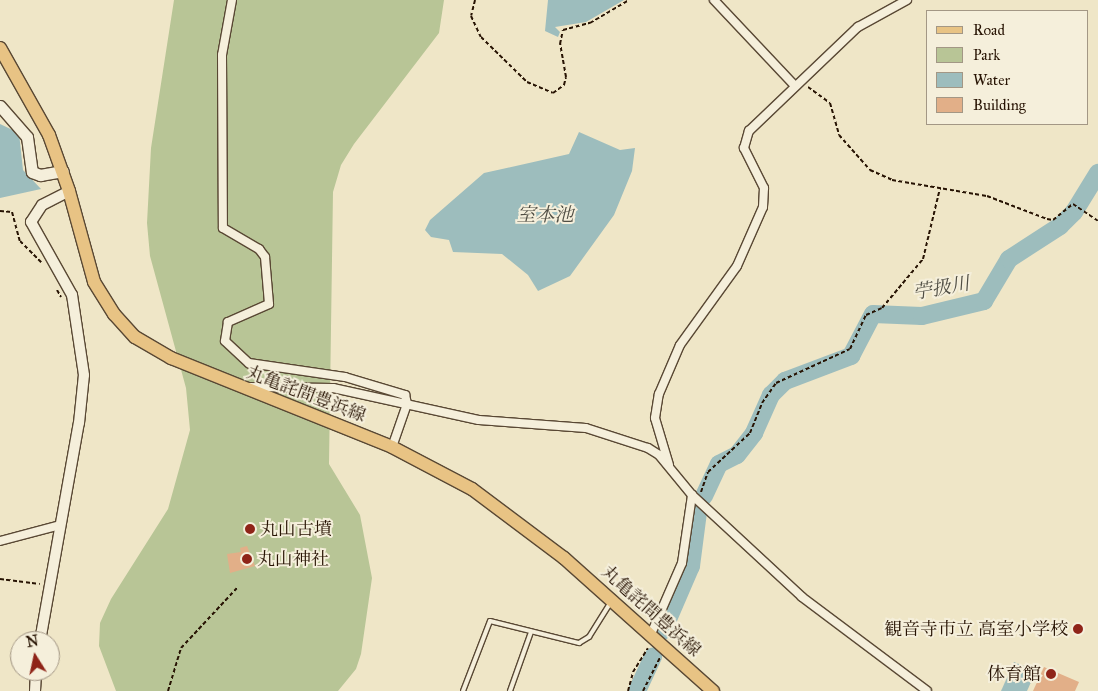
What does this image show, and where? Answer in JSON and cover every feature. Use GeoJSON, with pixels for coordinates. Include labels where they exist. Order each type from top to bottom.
{"type":"FeatureCollection","features":[{"type":"Feature","properties":{"kind":"main road","name":"丸亀詫間豊浜線"},"geometry":{"type":"LineString","coordinates":[[0,48],[27,89],[63,171],[94,282],[123,326],[156,350],[242,388],[392,447],[455,480],[514,518],[612,599],[650,640],[713,691]]}},
{"type":"Feature","properties":{"kind":"main road"},"geometry":{"type":"LineString","coordinates":[[0,106],[28,137],[32,172],[40,175],[63,171]]}},
{"type":"Feature","properties":{"kind":"street"},"geometry":{"type":"LineString","coordinates":[[232,0],[222,55],[223,228],[228,234],[259,249],[265,257],[269,304],[228,322],[225,341],[249,363],[345,377],[405,395],[407,404],[392,447]]}},
{"type":"Feature","properties":{"kind":"street"},"geometry":{"type":"LineString","coordinates":[[714,0],[797,84]]}},
{"type":"Feature","properties":{"kind":"street"},"geometry":{"type":"LineString","coordinates":[[671,470],[655,418],[659,394],[680,345],[737,266],[763,207],[764,188],[746,156],[749,131],[858,27],[906,0]]}},
{"type":"Feature","properties":{"kind":"street"},"geometry":{"type":"LineString","coordinates":[[42,631],[84,395],[81,341],[72,295],[57,264],[35,235],[31,222],[42,205],[70,191]]}},
{"type":"Feature","properties":{"kind":"street"},"geometry":{"type":"LineString","coordinates":[[242,388],[333,388],[479,420],[586,428],[648,448],[659,455],[695,497],[802,597],[926,691]]}},
{"type":"Feature","properties":{"kind":"street"},"geometry":{"type":"LineString","coordinates":[[650,640],[682,563],[695,497]]}},
{"type":"Feature","properties":{"kind":"street"},"geometry":{"type":"LineString","coordinates":[[0,541],[60,524]]}},
{"type":"Feature","properties":{"kind":"lane"},"geometry":{"type":"LineString","coordinates":[[463,691],[490,621],[580,643],[589,637],[612,599]]}},
{"type":"Feature","properties":{"kind":"lane"},"geometry":{"type":"LineString","coordinates":[[510,691],[531,632]]}},
{"type":"Feature","properties":{"kind":"path"},"geometry":{"type":"LineString","coordinates":[[475,0],[471,16],[480,36],[542,91],[553,93],[564,85],[560,44],[563,30],[590,23],[629,0]]}},
{"type":"Feature","properties":{"kind":"path"},"geometry":{"type":"LineString","coordinates":[[797,84],[830,103],[839,135],[870,170],[892,180],[987,196],[1047,219],[1053,220],[1073,204],[1098,221]]}},
{"type":"Feature","properties":{"kind":"path"},"geometry":{"type":"LineString","coordinates":[[695,497],[708,472],[750,433],[762,403],[776,383],[850,349],[866,315],[882,308],[923,259],[940,188]]}},
{"type":"Feature","properties":{"kind":"path"},"geometry":{"type":"LineString","coordinates":[[0,211],[12,212],[20,241],[43,264]]}},
{"type":"Feature","properties":{"kind":"path"},"geometry":{"type":"LineString","coordinates":[[56,289],[60,298],[72,295]]}},
{"type":"Feature","properties":{"kind":"path"},"geometry":{"type":"LineString","coordinates":[[0,579],[49,587]]}},
{"type":"Feature","properties":{"kind":"path"},"geometry":{"type":"LineString","coordinates":[[168,691],[180,648],[237,588]]}},
{"type":"Feature","properties":{"kind":"path"},"geometry":{"type":"LineString","coordinates":[[628,691],[633,672],[650,640]]}},
{"type":"Feature","properties":{"kind":"path"},"geometry":{"type":"LineString","coordinates":[[643,691],[661,656]]}},
{"type":"Feature","properties":{"kind":"green space"},"geometry":{"type":"Polygon","coordinates":[[[174,0],[444,0],[439,33],[354,144],[341,165],[333,192],[329,464],[360,515],[372,578],[361,654],[356,669],[338,691],[116,691],[99,646],[100,623],[111,599],[168,509],[190,430],[186,388],[150,256],[147,223],[151,148],[174,0]]]}},
{"type":"Feature","properties":{"kind":"water"},"geometry":{"type":"Polygon","coordinates":[[[548,0],[624,0],[586,22],[555,27],[560,32],[558,37],[545,31],[548,0]]]}},
{"type":"Feature","properties":{"kind":"water"},"geometry":{"type":"Polygon","coordinates":[[[0,124],[19,133],[23,170],[41,189],[0,198],[0,124]]]}},
{"type":"Feature","properties":{"kind":"water","name":"室本池"},"geometry":{"type":"Polygon","coordinates":[[[579,132],[620,150],[635,148],[632,171],[614,215],[570,276],[538,291],[528,275],[502,254],[453,252],[449,240],[431,237],[425,230],[430,220],[484,173],[569,154],[579,132]]]}},
{"type":"Feature","properties":{"kind":"water"},"geometry":{"type":"Polygon","coordinates":[[[1014,662],[1036,671],[1027,691],[1001,691],[1014,662]]]}},
{"type":"Feature","properties":{"kind":"building"},"geometry":{"type":"Polygon","coordinates":[[[247,546],[255,566],[230,573],[227,554],[241,552],[240,548],[247,546]]]}},
{"type":"Feature","properties":{"kind":"building","name":"体育館"},"geometry":{"type":"Polygon","coordinates":[[[1044,667],[1079,682],[1075,691],[1033,691],[1044,667]]]}},
{"type":"Feature","properties":{"kind":"waterway","name":"苧扱川"},"geometry":{"type":"LineString","coordinates":[[704,496],[719,464],[737,455],[754,433],[771,395],[785,381],[851,356],[873,314],[922,316],[984,301],[1009,259],[1060,226],[1074,212],[1098,173]]}},
{"type":"Feature","properties":{"kind":"waterway","name":"苧扱川"},"geometry":{"type":"LineString","coordinates":[[663,631],[691,566],[698,512]]}},
{"type":"Feature","properties":{"kind":"waterway","name":"苧扱川"},"geometry":{"type":"LineString","coordinates":[[637,691],[653,656]]}},
{"type":"Feature","properties":{"kind":"place","name":"丸山古墳"},"geometry":{"type":"Point","coordinates":[250,529]}},
{"type":"Feature","properties":{"kind":"place","name":"丸山神社"},"geometry":{"type":"Point","coordinates":[247,559]}},
{"type":"Feature","properties":{"kind":"place","name":"観音寺市立 高室小学校"},"geometry":{"type":"Point","coordinates":[1078,629]}},
{"type":"Feature","properties":{"kind":"place","name":"体育館"},"geometry":{"type":"Point","coordinates":[1051,674]}}]}
